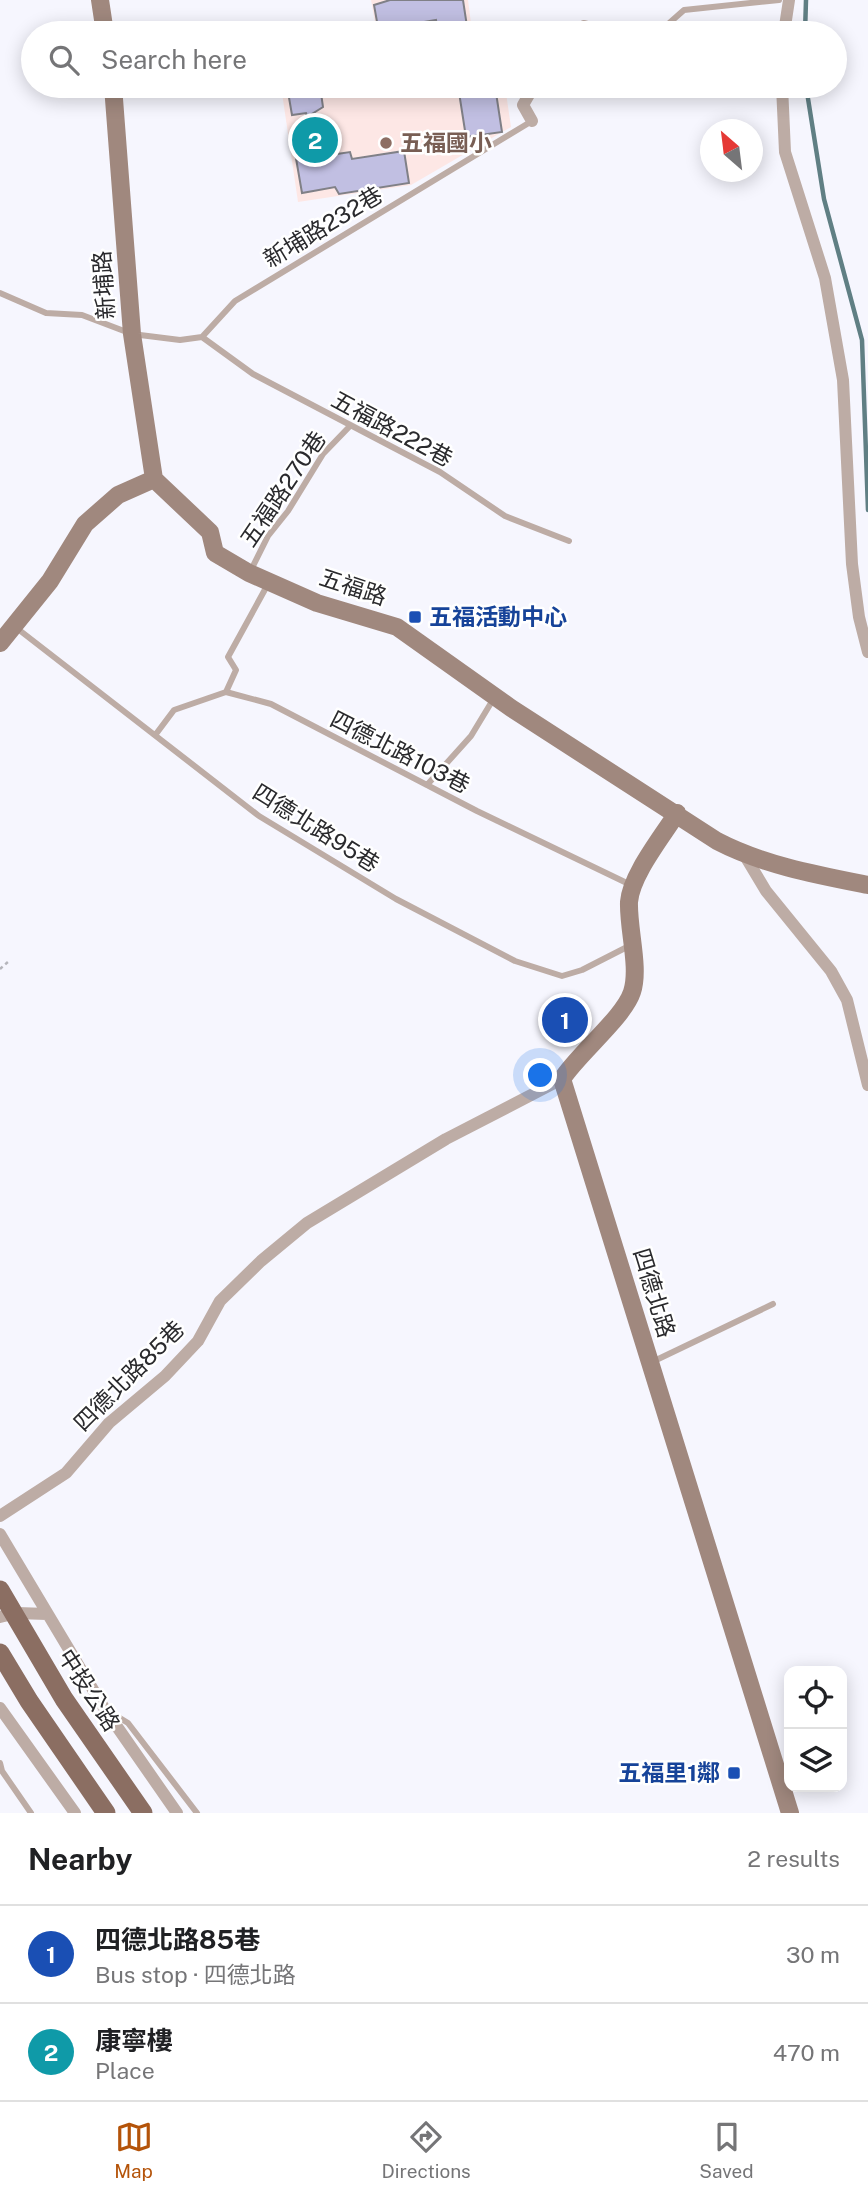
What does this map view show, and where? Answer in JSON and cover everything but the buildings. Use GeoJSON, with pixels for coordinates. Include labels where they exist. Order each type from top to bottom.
{"type":"FeatureCollection","features":[{"type":"Feature","properties":{"kind":"main road","name":"中投公路"},"geometry":{"type":"LineString","coordinates":[[0,1590],[64,1699],[143,1813]]}},
{"type":"Feature","properties":{"kind":"main road"},"geometry":{"type":"LineString","coordinates":[[0,1653],[29,1702],[106,1813]]}},
{"type":"Feature","properties":{"kind":"street"},"geometry":{"type":"LineString","coordinates":[[100,0],[103,21]]}},
{"type":"Feature","properties":{"kind":"street"},"geometry":{"type":"LineString","coordinates":[[786,21],[789,0]]}},
{"type":"Feature","properties":{"kind":"street","name":"新埔路"},"geometry":{"type":"LineString","coordinates":[[114,98],[132,334],[154,479]]}},
{"type":"Feature","properties":{"kind":"street"},"geometry":{"type":"LineString","coordinates":[[527,98],[523,105],[533,121]]}},
{"type":"Feature","properties":{"kind":"street"},"geometry":{"type":"LineString","coordinates":[[783,98],[785,152],[825,278],[843,380],[852,564],[859,617],[868,652]]}},
{"type":"Feature","properties":{"kind":"street"},"geometry":{"type":"LineString","coordinates":[[0,643],[50,581],[85,524],[118,495],[154,479]]}},
{"type":"Feature","properties":{"kind":"street","name":"五福路"},"geometry":{"type":"LineString","coordinates":[[154,479],[210,532],[215,553],[249,573],[317,603],[397,627],[495,697],[717,841],[745,856],[816,875],[868,885]]}},
{"type":"Feature","properties":{"kind":"street"},"geometry":{"type":"LineString","coordinates":[[562,1079],[573,1061],[626,1004],[632,992],[635,977],[629,901],[632,886],[677,813]]}},
{"type":"Feature","properties":{"kind":"street"},"geometry":{"type":"LineString","coordinates":[[745,856],[766,891],[831,971],[847,1000],[868,1085]]}},
{"type":"Feature","properties":{"kind":"street","name":"四德北路"},"geometry":{"type":"LineString","coordinates":[[562,1079],[790,1813]]}},
{"type":"Feature","properties":{"kind":"street","name":"四德北路85巷"},"geometry":{"type":"LineString","coordinates":[[0,1516],[66,1473],[110,1423],[165,1376],[198,1341],[220,1301],[307,1223],[446,1139],[562,1079]]}},
{"type":"Feature","properties":{"kind":"street"},"geometry":{"type":"LineString","coordinates":[[0,1534],[104,1708],[177,1813]]}},
{"type":"Feature","properties":{"kind":"street"},"geometry":{"type":"LineString","coordinates":[[0,1617],[17,1613],[47,1614]]}},
{"type":"Feature","properties":{"kind":"street"},"geometry":{"type":"LineString","coordinates":[[0,1708],[75,1813]]}},
{"type":"Feature","properties":{"kind":"lane"},"geometry":{"type":"LineString","coordinates":[[672,21],[684,10],[779,0]]}},
{"type":"Feature","properties":{"kind":"lane","name":"新埔路232巷"},"geometry":{"type":"LineString","coordinates":[[202,337],[235,301],[533,121]]}},
{"type":"Feature","properties":{"kind":"lane"},"geometry":{"type":"LineString","coordinates":[[0,293],[46,313],[82,315],[132,334],[180,340],[202,337]]}},
{"type":"Feature","properties":{"kind":"lane","name":"五福路222巷"},"geometry":{"type":"LineString","coordinates":[[202,337],[253,374],[440,472],[505,516],[569,541]]}},
{"type":"Feature","properties":{"kind":"lane","name":"五福路270巷"},"geometry":{"type":"LineString","coordinates":[[249,573],[268,536],[288,511],[323,454],[350,426]]}},
{"type":"Feature","properties":{"kind":"lane"},"geometry":{"type":"LineString","coordinates":[[156,734],[174,710],[226,692],[236,670],[228,657],[268,582]]}},
{"type":"Feature","properties":{"kind":"lane","name":"四德北路95巷"},"geometry":{"type":"LineString","coordinates":[[14,626],[259,816],[396,899],[515,961],[562,976],[582,970],[631,945]]}},
{"type":"Feature","properties":{"kind":"lane","name":"四德北路103巷"},"geometry":{"type":"LineString","coordinates":[[226,692],[271,704],[307,725],[632,886]]}},
{"type":"Feature","properties":{"kind":"lane"},"geometry":{"type":"LineString","coordinates":[[427,785],[471,736],[495,697]]}},
{"type":"Feature","properties":{"kind":"lane"},"geometry":{"type":"LineString","coordinates":[[650,1363],[773,1304]]}},
{"type":"Feature","properties":{"kind":"lane"},"geometry":{"type":"LineString","coordinates":[[104,1708],[128,1723],[197,1813]]}},
{"type":"Feature","properties":{"kind":"lane"},"geometry":{"type":"LineString","coordinates":[[0,1763],[2,1771],[31,1813]]}},
{"type":"Feature","properties":{"kind":"path"},"geometry":{"type":"LineString","coordinates":[[0,969],[9,961]]}},
{"type":"Feature","properties":{"kind":"shaded area"},"geometry":{"type":"Polygon","coordinates":[[[371,0],[468,0],[471,21],[375,21],[371,0]]]}},
{"type":"Feature","properties":{"kind":"shaded area","name":"五福國小"},"geometry":{"type":"Polygon","coordinates":[[[283,98],[507,98],[511,127],[411,185],[298,202],[283,98]]]}},
{"type":"Feature","properties":{"kind":"waterway"},"geometry":{"type":"LineString","coordinates":[[805,21],[806,0]]}},
{"type":"Feature","properties":{"kind":"waterway"},"geometry":{"type":"LineString","coordinates":[[808,98],[824,199],[862,340],[868,510]]}},
{"type":"Feature","properties":{"kind":"place","name":"康寧樓"},"geometry":{"type":"Point","coordinates":[315,140]}},
{"type":"Feature","properties":{"kind":"place","name":"五福國小"},"geometry":{"type":"Point","coordinates":[386,143]}},
{"type":"Feature","properties":{"kind":"place","name":"五福活動中心"},"geometry":{"type":"Point","coordinates":[415,617]}},
{"type":"Feature","properties":{"kind":"place","name":"四德北路85巷"},"geometry":{"type":"Point","coordinates":[565,1020]}},
{"type":"Feature","properties":{"kind":"place","name":"五福里1鄰"},"geometry":{"type":"Point","coordinates":[734,1773]}}]}
